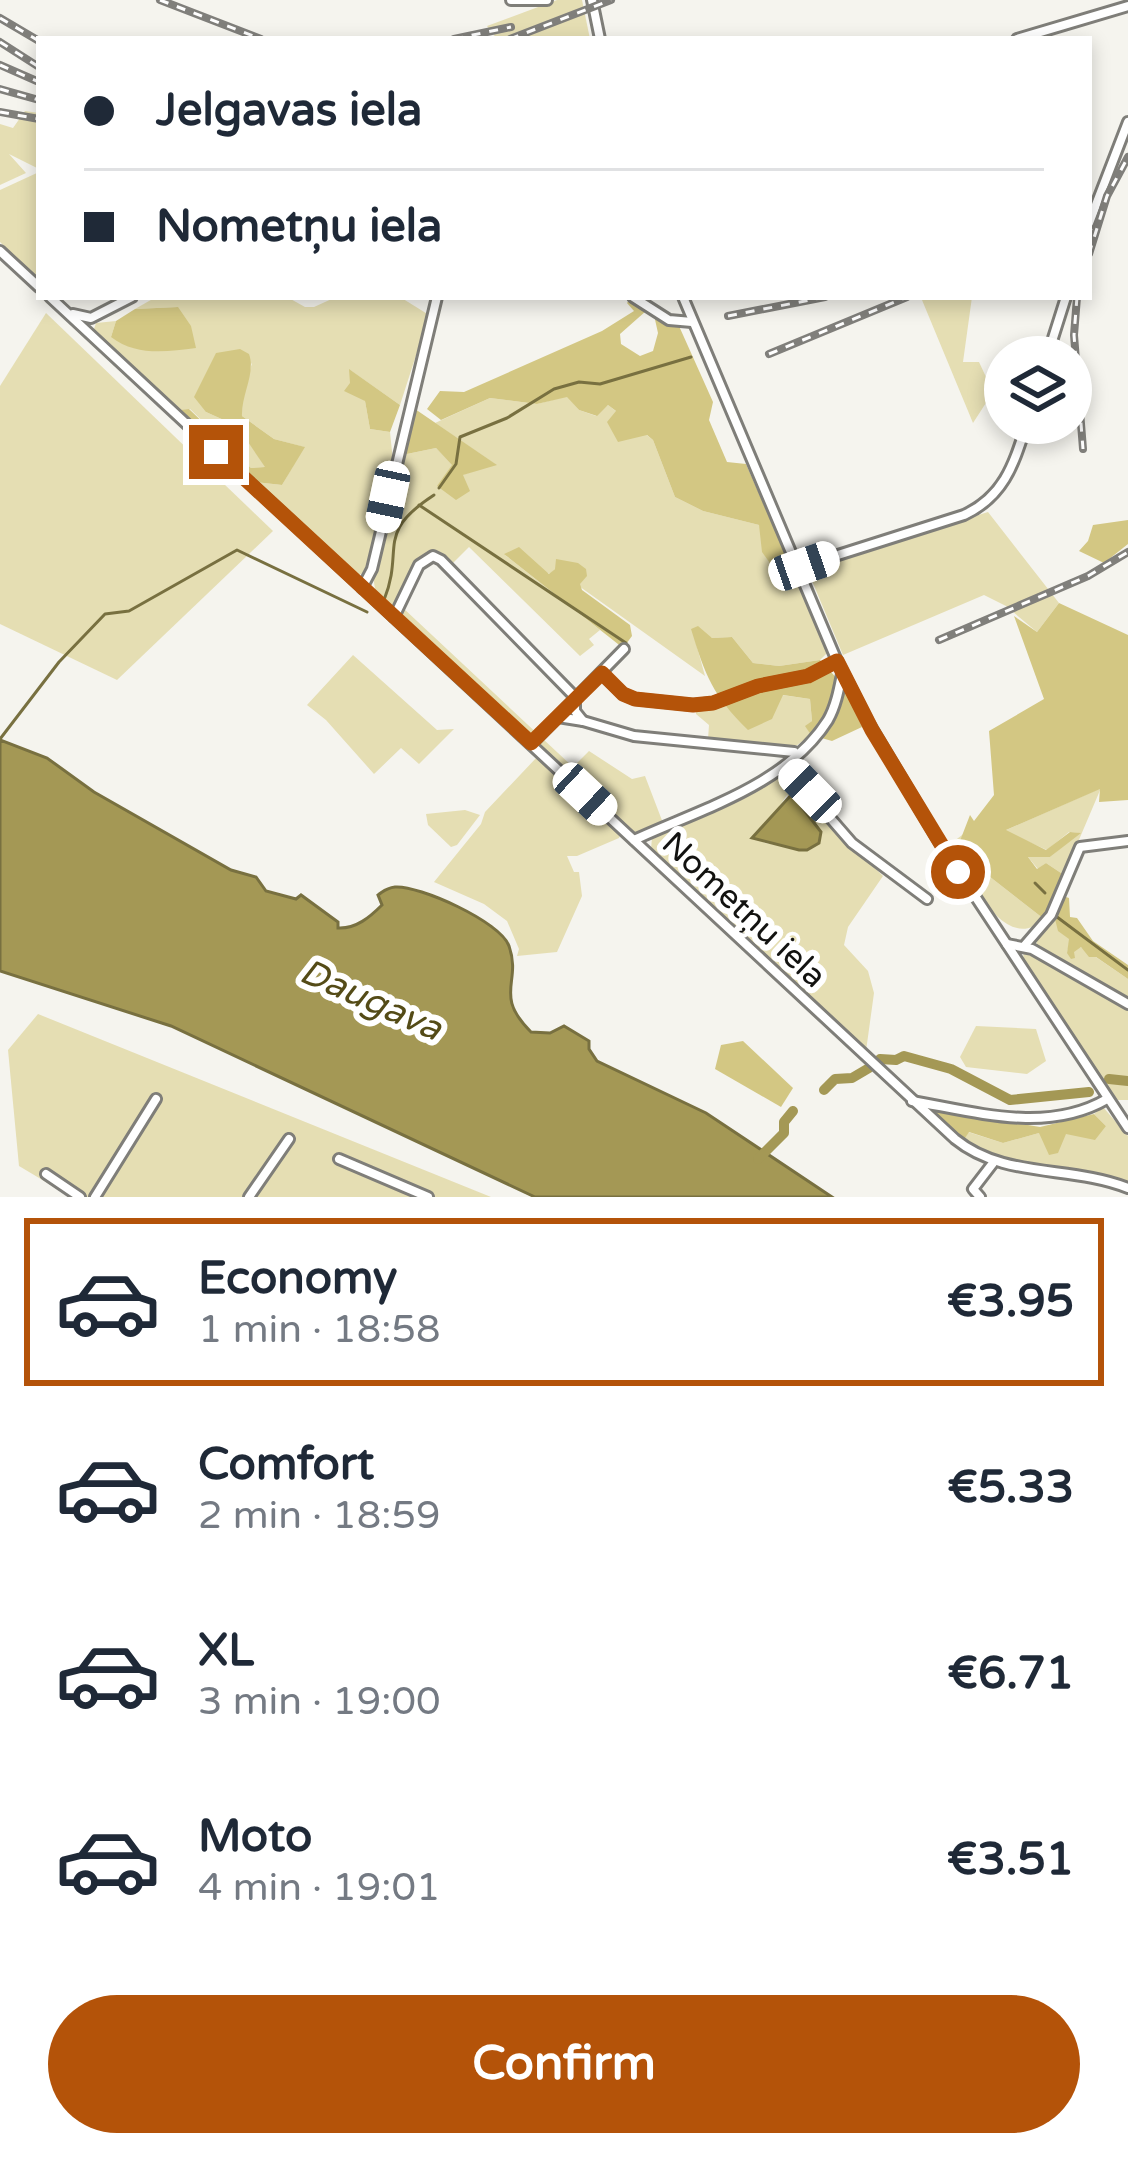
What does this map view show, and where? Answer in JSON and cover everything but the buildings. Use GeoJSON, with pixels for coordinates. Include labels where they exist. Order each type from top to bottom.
{"type":"FeatureCollection","features":[{"type":"Feature","properties":{"kind":"street"},"geometry":{"type":"LineString","coordinates":[[511,0],[547,0]]}},
{"type":"Feature","properties":{"kind":"street"},"geometry":{"type":"LineString","coordinates":[[592,0],[599,36]]}},
{"type":"Feature","properties":{"kind":"street"},"geometry":{"type":"LineString","coordinates":[[1027,36],[1128,6]]}},
{"type":"Feature","properties":{"kind":"street"},"geometry":{"type":"LineString","coordinates":[[1092,215],[1128,122]]}},
{"type":"Feature","properties":{"kind":"street"},"geometry":{"type":"LineString","coordinates":[[0,250],[36,283]]}},
{"type":"Feature","properties":{"kind":"street","name":"Nometņu iela"},"geometry":{"type":"LineString","coordinates":[[53,300],[968,1150],[994,1163],[1084,1174],[1128,1188]]}},
{"type":"Feature","properties":{"kind":"street"},"geometry":{"type":"LineString","coordinates":[[63,309],[91,318],[126,300]]}},
{"type":"Feature","properties":{"kind":"street"},"geometry":{"type":"LineString","coordinates":[[362,588],[372,569],[436,300]]}},
{"type":"Feature","properties":{"kind":"street"},"geometry":{"type":"LineString","coordinates":[[638,300],[669,320],[692,322]]}},
{"type":"Feature","properties":{"kind":"street"},"geometry":{"type":"LineString","coordinates":[[683,300],[837,661],[899,778],[1128,1128]]}},
{"type":"Feature","properties":{"kind":"street"},"geometry":{"type":"LineString","coordinates":[[1054,336],[1065,300]]}},
{"type":"Feature","properties":{"kind":"street"},"geometry":{"type":"LineString","coordinates":[[797,568],[984,505],[1010,473],[1020,444]]}},
{"type":"Feature","properties":{"kind":"street"},"geometry":{"type":"LineString","coordinates":[[394,617],[419,565],[433,556],[441,560],[575,697],[574,711],[583,721]]}},
{"type":"Feature","properties":{"kind":"street"},"geometry":{"type":"LineString","coordinates":[[531,743],[624,649]]}},
{"type":"Feature","properties":{"kind":"street"},"geometry":{"type":"LineString","coordinates":[[602,673],[635,699],[693,705],[808,676],[837,661]]}},
{"type":"Feature","properties":{"kind":"street"},"geometry":{"type":"LineString","coordinates":[[634,840],[744,791],[784,765],[827,722],[843,673]]}},
{"type":"Feature","properties":{"kind":"street"},"geometry":{"type":"LineString","coordinates":[[558,717],[634,736],[796,752]]}},
{"type":"Feature","properties":{"kind":"street"},"geometry":{"type":"LineString","coordinates":[[784,765],[852,843],[927,899]]}},
{"type":"Feature","properties":{"kind":"street"},"geometry":{"type":"LineString","coordinates":[[1025,945],[1051,915],[1080,847],[1128,841]]}},
{"type":"Feature","properties":{"kind":"street"},"geometry":{"type":"LineString","coordinates":[[1006,944],[1025,945],[1128,1004]]}},
{"type":"Feature","properties":{"kind":"street"},"geometry":{"type":"LineString","coordinates":[[95,1197],[156,1099]]}},
{"type":"Feature","properties":{"kind":"street"},"geometry":{"type":"LineString","coordinates":[[910,1100],[1022,1120],[1089,1110],[1109,1102],[1128,1103]]}},
{"type":"Feature","properties":{"kind":"street"},"geometry":{"type":"LineString","coordinates":[[249,1197],[289,1139]]}},
{"type":"Feature","properties":{"kind":"street"},"geometry":{"type":"LineString","coordinates":[[339,1159],[428,1197]]}},
{"type":"Feature","properties":{"kind":"street"},"geometry":{"type":"LineString","coordinates":[[980,1197],[973,1190],[994,1163]]}},
{"type":"Feature","properties":{"kind":"street"},"geometry":{"type":"LineString","coordinates":[[46,1174],[80,1197]]}},
{"type":"Feature","properties":{"kind":"shaded area"},"geometry":{"type":"Polygon","coordinates":[[[557,0],[582,0],[589,36],[495,36],[487,26],[557,0]]]}},
{"type":"Feature","properties":{"kind":"shaded area"},"geometry":{"type":"Polygon","coordinates":[[[25,111],[36,113],[36,168],[9,154],[26,173],[0,185],[0,124],[13,128],[25,111]]]}},
{"type":"Feature","properties":{"kind":"shaded area"},"geometry":{"type":"Polygon","coordinates":[[[36,173],[36,277],[0,242],[0,190],[36,173]]]}},
{"type":"Feature","properties":{"kind":"shaded area"},"geometry":{"type":"Polygon","coordinates":[[[151,300],[292,300],[314,307],[329,300],[405,300],[429,315],[400,405],[350,370],[365,401],[370,429],[390,432],[393,461],[367,572],[355,576],[255,482],[282,485],[304,447],[274,439],[242,416],[241,401],[252,363],[206,412],[237,426],[266,467],[251,468],[190,409],[177,410],[93,332],[96,323],[116,321],[111,337],[178,307],[135,309],[151,300]]]}},
{"type":"Feature","properties":{"kind":"shaded area"},"geometry":{"type":"Polygon","coordinates":[[[631,300],[646,311],[620,334],[621,344],[640,356],[653,351],[658,333],[654,315],[679,326],[713,402],[709,420],[727,462],[746,464],[793,571],[780,577],[762,552],[759,525],[703,511],[675,497],[653,440],[647,435],[618,442],[607,422],[616,411],[608,405],[597,416],[579,410],[567,397],[537,404],[490,398],[441,420],[427,409],[440,391],[464,392],[602,331],[634,311],[627,303],[631,300]]]}},
{"type":"Feature","properties":{"kind":"shaded area"},"geometry":{"type":"Polygon","coordinates":[[[922,300],[972,300],[963,362],[979,362],[984,373],[984,406],[973,423],[922,300]]]}},
{"type":"Feature","properties":{"kind":"shaded area"},"geometry":{"type":"Polygon","coordinates":[[[178,307],[191,326],[196,348],[141,350],[111,337],[116,321],[135,309],[178,307]]]}},
{"type":"Feature","properties":{"kind":"shaded area"},"geometry":{"type":"Polygon","coordinates":[[[46,313],[273,531],[117,680],[0,624],[0,386],[46,313]]]}},
{"type":"Feature","properties":{"kind":"shaded area"},"geometry":{"type":"Polygon","coordinates":[[[240,349],[251,361],[242,416],[274,439],[305,447],[282,485],[255,482],[177,410],[189,409],[251,468],[265,467],[237,426],[206,412],[194,397],[216,353],[240,349]]]}},
{"type":"Feature","properties":{"kind":"shaded area"},"geometry":{"type":"Polygon","coordinates":[[[349,369],[400,405],[390,432],[370,429],[365,401],[344,391],[350,383],[349,369]]]}},
{"type":"Feature","properties":{"kind":"shaded area"},"geometry":{"type":"Polygon","coordinates":[[[567,396],[579,410],[596,416],[608,405],[653,440],[675,497],[703,511],[759,525],[780,576],[793,571],[827,653],[820,660],[779,666],[753,663],[732,637],[712,638],[692,629],[705,676],[555,569],[550,574],[505,555],[600,630],[589,639],[594,645],[580,656],[469,547],[451,565],[432,554],[425,558],[395,606],[376,595],[373,576],[402,455],[436,448],[462,475],[495,464],[435,423],[490,398],[537,404],[567,396]]]}},
{"type":"Feature","properties":{"kind":"shaded area"},"geometry":{"type":"Polygon","coordinates":[[[415,409],[497,465],[463,475],[470,491],[456,500],[437,486],[452,465],[436,448],[402,455],[415,409]]]}},
{"type":"Feature","properties":{"kind":"shaded area"},"geometry":{"type":"Polygon","coordinates":[[[988,512],[1059,603],[1037,632],[984,595],[843,655],[810,576],[815,567],[988,512]]]}},
{"type":"Feature","properties":{"kind":"shaded area"},"geometry":{"type":"Polygon","coordinates":[[[1128,520],[1128,544],[1104,563],[1079,551],[1093,525],[1128,520]]]}},
{"type":"Feature","properties":{"kind":"shaded area"},"geometry":{"type":"Polygon","coordinates":[[[519,547],[549,574],[556,559],[586,569],[582,590],[630,625],[632,636],[623,648],[504,554],[519,547]]]}},
{"type":"Feature","properties":{"kind":"shaded area"},"geometry":{"type":"Polygon","coordinates":[[[1059,603],[1128,635],[1128,800],[1099,802],[1100,789],[1006,830],[1046,850],[1070,832],[1081,833],[1050,857],[1028,857],[1037,869],[1046,863],[1064,875],[1044,919],[962,855],[958,846],[970,815],[974,821],[994,795],[989,731],[1044,699],[1014,616],[1037,632],[1059,603]]]}},
{"type":"Feature","properties":{"kind":"shaded area"},"geometry":{"type":"Polygon","coordinates":[[[402,607],[573,767],[589,751],[632,779],[645,776],[663,823],[639,835],[632,833],[404,621],[402,607]]]}},
{"type":"Feature","properties":{"kind":"shaded area"},"geometry":{"type":"Polygon","coordinates":[[[698,626],[712,638],[732,637],[753,663],[779,666],[820,660],[841,683],[862,727],[832,741],[811,735],[805,726],[812,721],[810,699],[783,695],[772,719],[748,730],[712,684],[691,629],[698,626]]]}},
{"type":"Feature","properties":{"kind":"shaded area"},"geometry":{"type":"Polygon","coordinates":[[[353,655],[437,730],[454,729],[419,764],[401,748],[374,774],[307,705],[353,655]]]}},
{"type":"Feature","properties":{"kind":"shaded area"},"geometry":{"type":"Polygon","coordinates":[[[782,695],[810,699],[812,721],[806,726],[811,735],[793,748],[708,739],[709,725],[696,714],[696,707],[782,695]]]}},
{"type":"Feature","properties":{"kind":"shaded area"},"geometry":{"type":"Polygon","coordinates":[[[538,756],[621,833],[577,856],[567,856],[574,872],[579,872],[582,896],[557,952],[517,956],[519,949],[507,921],[484,904],[434,882],[481,824],[485,812],[538,756]]]}},
{"type":"Feature","properties":{"kind":"shaded area"},"geometry":{"type":"Polygon","coordinates":[[[788,772],[883,876],[848,927],[844,945],[868,971],[874,993],[866,1051],[651,849],[652,838],[666,828],[788,772]],[[787,795],[752,837],[807,850],[819,843],[821,832],[800,802],[787,795]]]}},
{"type":"Feature","properties":{"kind":"shaded area"},"geometry":{"type":"Polygon","coordinates":[[[1101,788],[1064,875],[1046,863],[1038,869],[1028,857],[1050,857],[1079,833],[1069,832],[1047,850],[1004,831],[1101,788]]]}},
{"type":"Feature","properties":{"kind":"shaded area"},"geometry":{"type":"Polygon","coordinates":[[[465,810],[480,815],[457,845],[451,847],[428,825],[426,814],[465,810]]]}},
{"type":"Feature","properties":{"kind":"shaded area"},"geometry":{"type":"Polygon","coordinates":[[[966,832],[958,846],[962,855],[1044,919],[1029,928],[1015,928],[989,907],[949,845],[966,832]]]}},
{"type":"Feature","properties":{"kind":"shaded area"},"geometry":{"type":"Polygon","coordinates":[[[1063,896],[1069,898],[1070,917],[1077,918],[1093,941],[1128,965],[1128,979],[1089,957],[1081,947],[1071,959],[1069,939],[1058,931],[1054,915],[1063,896]]]}},
{"type":"Feature","properties":{"kind":"shaded area"},"geometry":{"type":"Polygon","coordinates":[[[1054,915],[1070,939],[1067,953],[1081,947],[1128,979],[1128,999],[1037,946],[1036,940],[1054,915]]]}},
{"type":"Feature","properties":{"kind":"shaded area"},"geometry":{"type":"Polygon","coordinates":[[[1024,949],[1128,1009],[1128,1100],[1118,1100],[1108,1092],[1023,960],[1024,949]]]}},
{"type":"Feature","properties":{"kind":"shaded area"},"geometry":{"type":"Polygon","coordinates":[[[38,1014],[491,1197],[71,1197],[19,1166],[8,1050],[38,1014]]]}},
{"type":"Feature","properties":{"kind":"shaded area"},"geometry":{"type":"Polygon","coordinates":[[[976,1026],[1036,1029],[1046,1061],[1027,1074],[966,1067],[960,1057],[976,1026]]]}},
{"type":"Feature","properties":{"kind":"shaded area"},"geometry":{"type":"Polygon","coordinates":[[[743,1041],[793,1088],[781,1107],[715,1069],[721,1045],[743,1041]]]}},
{"type":"Feature","properties":{"kind":"shaded area"},"geometry":{"type":"Polygon","coordinates":[[[1103,1107],[1128,1136],[1128,1184],[1091,1172],[993,1161],[963,1141],[968,1132],[1003,1143],[1039,1133],[1066,1134],[1106,1126],[1094,1114],[1103,1107]]]}},
{"type":"Feature","properties":{"kind":"shaded area"},"geometry":{"type":"Polygon","coordinates":[[[930,1109],[1040,1127],[1094,1114],[1106,1126],[1095,1140],[1066,1134],[1058,1153],[1049,1155],[1039,1133],[1003,1143],[969,1132],[963,1141],[930,1109]]]}},
{"type":"Feature","properties":{"kind":"water","name":"Daugava"},"geometry":{"type":"Polygon","coordinates":[[[0,740],[47,758],[94,792],[231,870],[256,877],[266,891],[296,899],[301,895],[338,922],[338,928],[368,918],[382,905],[378,895],[395,887],[422,892],[476,916],[509,946],[513,1008],[531,1032],[550,1033],[564,1026],[589,1041],[597,1061],[706,1113],[832,1197],[535,1197],[171,1026],[0,971],[0,740]]]}},
{"type":"Feature","properties":{"kind":"water"},"geometry":{"type":"Polygon","coordinates":[[[792,794],[821,832],[819,843],[799,850],[752,838],[792,794]]]}},
{"type":"Feature","properties":{"kind":"waterway"},"geometry":{"type":"LineString","coordinates":[[439,488],[456,464],[460,437],[507,418],[554,389],[579,382],[600,384],[691,357]]}},
{"type":"Feature","properties":{"kind":"waterway"},"geometry":{"type":"LineString","coordinates":[[384,600],[397,532],[434,495]]}},
{"type":"Feature","properties":{"kind":"waterway"},"geometry":{"type":"LineString","coordinates":[[419,505],[626,643]]}},
{"type":"Feature","properties":{"kind":"waterway"},"geometry":{"type":"LineString","coordinates":[[0,739],[59,662],[105,614],[129,611],[237,550],[367,612]]}},
{"type":"Feature","properties":{"kind":"waterway"},"geometry":{"type":"LineString","coordinates":[[1035,883],[1045,893]]}},
{"type":"Feature","properties":{"kind":"waterway"},"geometry":{"type":"LineString","coordinates":[[1057,917],[1128,970]]}},
{"type":"Feature","properties":{"kind":"waterway"},"geometry":{"type":"LineString","coordinates":[[880,1059],[904,1056],[951,1069],[1010,1100],[1089,1092]]}},
{"type":"Feature","properties":{"kind":"waterway"},"geometry":{"type":"LineString","coordinates":[[824,1090],[835,1079],[852,1078],[869,1068]]}},
{"type":"Feature","properties":{"kind":"waterway"},"geometry":{"type":"LineString","coordinates":[[1109,1079],[1128,1081]]}},
{"type":"Feature","properties":{"kind":"waterway"},"geometry":{"type":"LineString","coordinates":[[758,1159],[784,1133],[784,1122],[793,1111]]}},
{"type":"Feature","properties":{"kind":"railway"},"geometry":{"type":"LineString","coordinates":[[160,0],[253,36]]}},
{"type":"Feature","properties":{"kind":"railway"},"geometry":{"type":"LineString","coordinates":[[518,36],[611,0]]}},
{"type":"Feature","properties":{"kind":"railway"},"geometry":{"type":"LineString","coordinates":[[0,18],[36,39]]}},
{"type":"Feature","properties":{"kind":"railway"},"geometry":{"type":"LineString","coordinates":[[468,36],[511,27]]}},
{"type":"Feature","properties":{"kind":"railway"},"geometry":{"type":"LineString","coordinates":[[0,42],[36,65]]}},
{"type":"Feature","properties":{"kind":"railway"},"geometry":{"type":"LineString","coordinates":[[0,65],[36,81]]}},
{"type":"Feature","properties":{"kind":"railway"},"geometry":{"type":"LineString","coordinates":[[0,89],[36,99]]}},
{"type":"Feature","properties":{"kind":"railway"},"geometry":{"type":"LineString","coordinates":[[0,112],[36,118]]}},
{"type":"Feature","properties":{"kind":"railway"},"geometry":{"type":"LineString","coordinates":[[1092,244],[1107,196],[1128,157]]}},
{"type":"Feature","properties":{"kind":"railway"},"geometry":{"type":"LineString","coordinates":[[728,316],[810,300]]}},
{"type":"Feature","properties":{"kind":"railway"},"geometry":{"type":"LineString","coordinates":[[769,354],[900,300]]}},
{"type":"Feature","properties":{"kind":"railway"},"geometry":{"type":"LineString","coordinates":[[1077,300],[1074,335],[1083,449]]}},
{"type":"Feature","properties":{"kind":"railway"},"geometry":{"type":"LineString","coordinates":[[939,640],[1088,576],[1128,552]]}},
{"type":"Feature","properties":{"kind":"route"},"geometry":{"type":"LineString","coordinates":[[216,452],[531,743],[602,673],[635,699],[693,705],[808,676],[837,661],[899,778],[958,872]]}}]}
